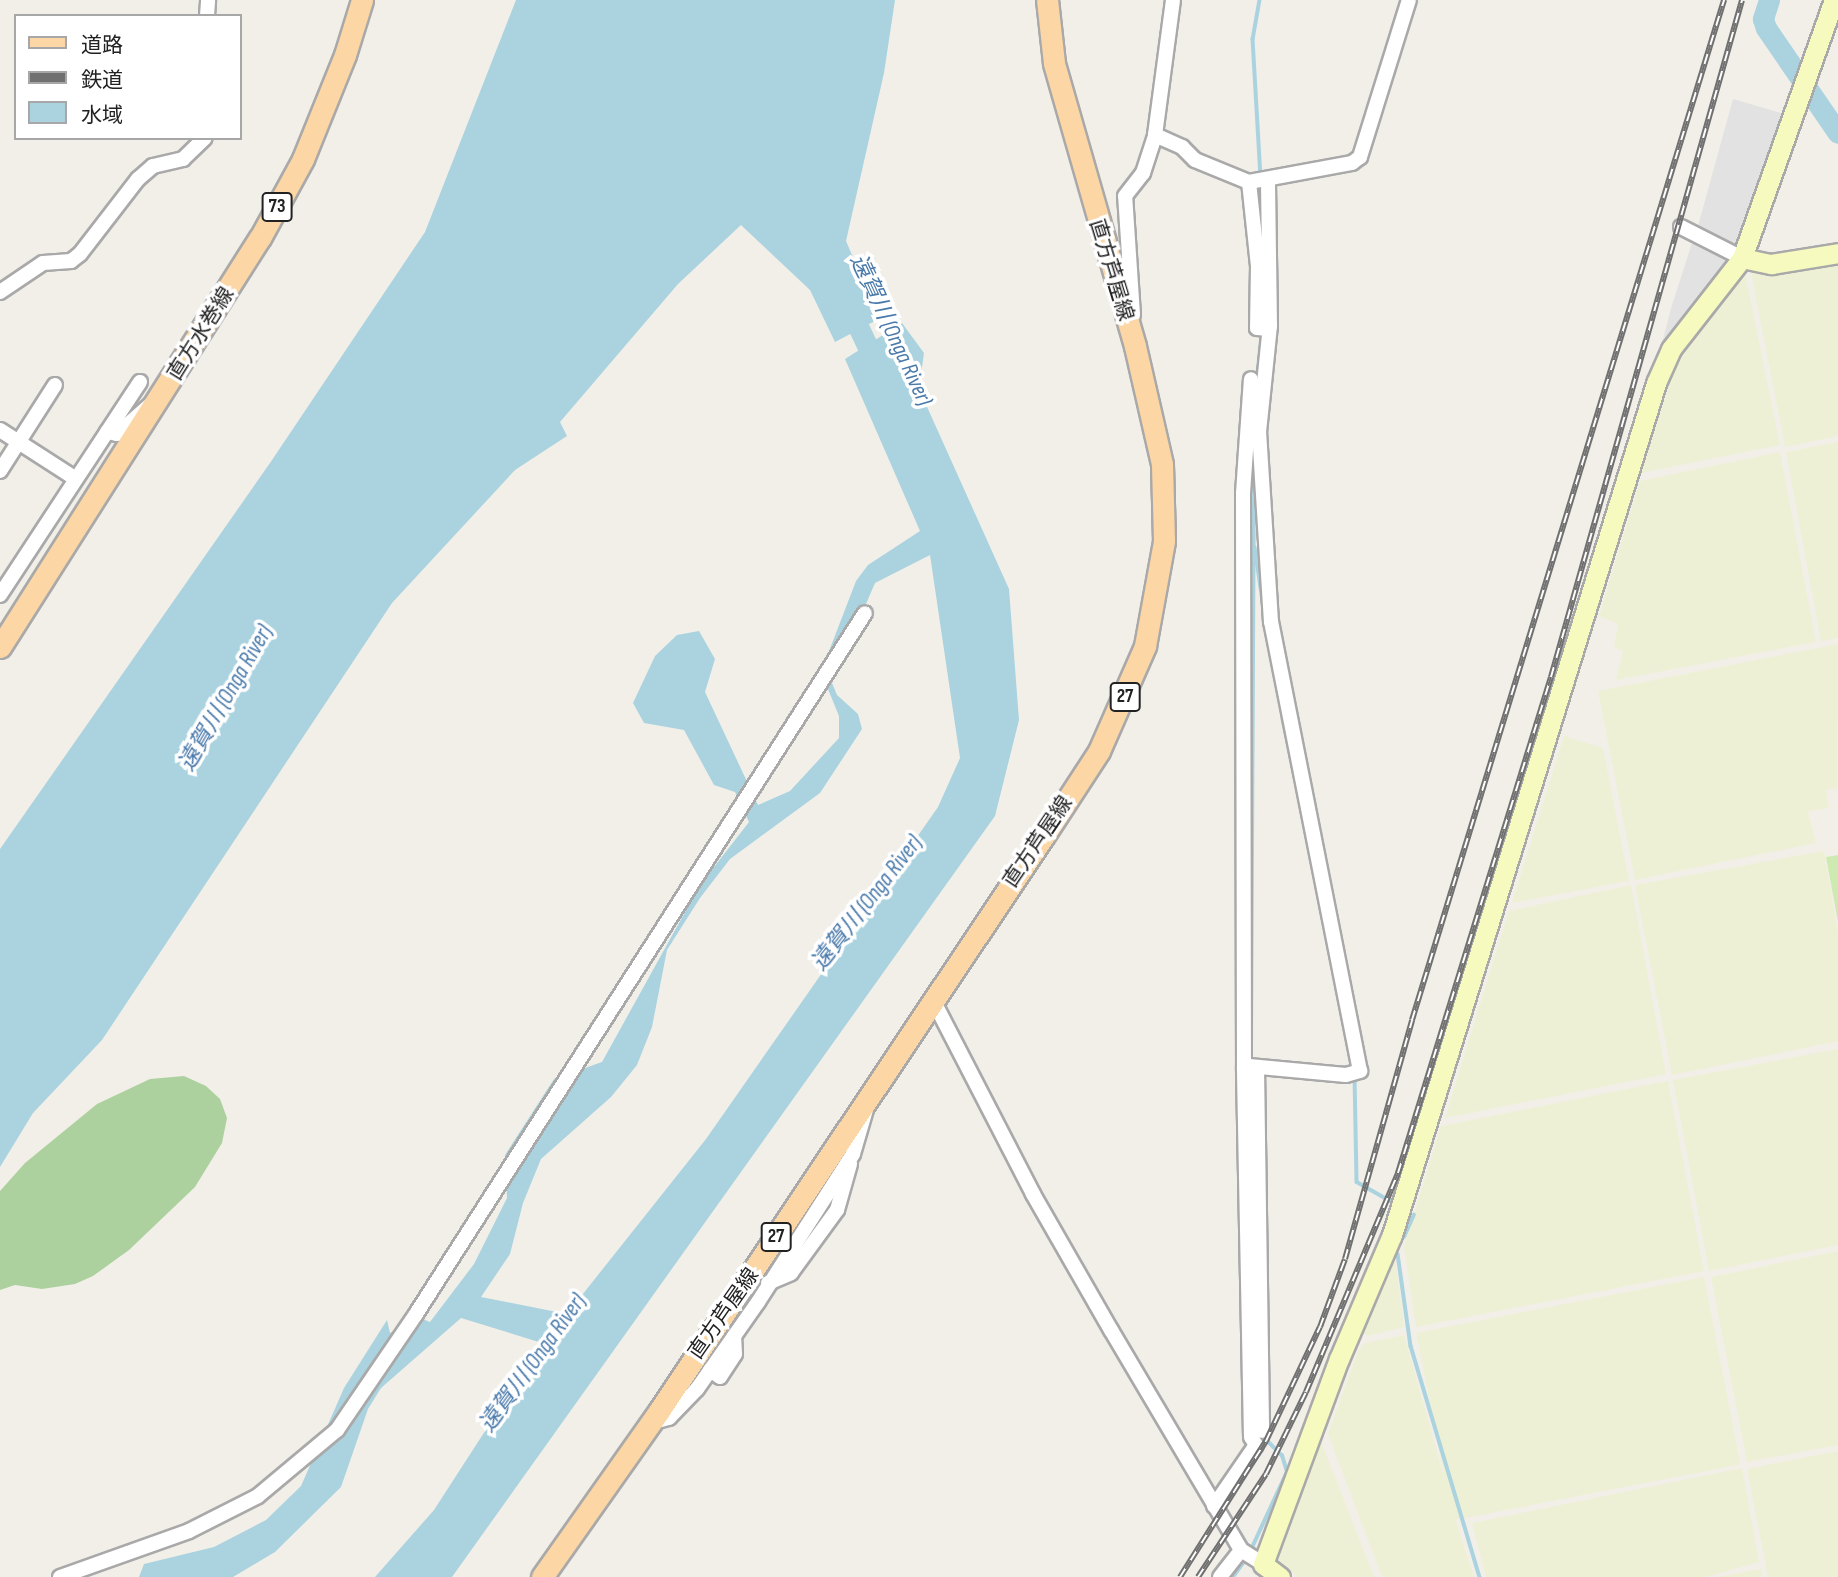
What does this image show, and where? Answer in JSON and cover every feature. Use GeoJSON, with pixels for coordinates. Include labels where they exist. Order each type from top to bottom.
{"type":"FeatureCollection","features":[{"type":"Feature","properties":{"kind":"main road","name":"直方水巻線"},"geometry":{"type":"LineString","coordinates":[[0,647],[260,238],[303,159],[345,55],[362,0]]}},
{"type":"Feature","properties":{"kind":"main road","name":"直方芦屋線"},"geometry":{"type":"LineString","coordinates":[[542,1577],[650,1423],[1099,751],[1145,646],[1162,555],[1163,464],[1135,346],[1060,88],[1047,0]]}},
{"type":"Feature","properties":{"kind":"street"},"geometry":{"type":"LineString","coordinates":[[1135,346],[1125,196],[1143,173],[1155,135],[1173,0]]}},
{"type":"Feature","properties":{"kind":"street"},"geometry":{"type":"LineString","coordinates":[[1155,135],[1182,147],[1195,160],[1259,181],[1352,163],[1360,157],[1409,0]]}},
{"type":"Feature","properties":{"kind":"street"},"geometry":{"type":"LineString","coordinates":[[1220,1577],[1251,1557],[1407,1190],[1656,383],[1671,349],[1742,258],[1835,0]]}},
{"type":"Feature","properties":{"kind":"street"},"geometry":{"type":"LineString","coordinates":[[0,292],[43,263],[71,261],[80,254],[138,179],[153,166],[183,159],[203,140]]}},
{"type":"Feature","properties":{"kind":"street"},"geometry":{"type":"LineString","coordinates":[[1259,181],[1265,328],[1259,432],[1270,622],[1323,874],[1360,1072],[1254,1067],[1262,1431]]}},
{"type":"Feature","properties":{"kind":"street"},"geometry":{"type":"LineString","coordinates":[[1681,227],[1742,258],[1771,264],[1838,253]]}},
{"type":"Feature","properties":{"kind":"street"},"geometry":{"type":"LineString","coordinates":[[1214,1506],[1256,1445],[1251,1437],[1244,1066],[1243,493],[1251,379]]}},
{"type":"Feature","properties":{"kind":"street"},"geometry":{"type":"LineString","coordinates":[[0,595],[141,382]]}},
{"type":"Feature","properties":{"kind":"street"},"geometry":{"type":"LineString","coordinates":[[0,471],[55,385]]}},
{"type":"Feature","properties":{"kind":"street"},"geometry":{"type":"LineString","coordinates":[[107,432],[117,434],[140,410],[160,399]]}},
{"type":"Feature","properties":{"kind":"street"},"geometry":{"type":"LineString","coordinates":[[0,430],[76,479]]}},
{"type":"Feature","properties":{"kind":"street"},"geometry":{"type":"LineString","coordinates":[[60,1577],[189,1531],[258,1496],[337,1430],[424,1303],[864,613]]}},
{"type":"Feature","properties":{"kind":"street"},"geometry":{"type":"LineString","coordinates":[[933,1000],[1033,1194],[1214,1506],[1251,1557],[1280,1577]]}},
{"type":"Feature","properties":{"kind":"street"},"geometry":{"type":"LineString","coordinates":[[650,1423],[669,1418],[710,1370],[734,1336],[851,1156],[867,1114],[866,1101]]}},
{"type":"Feature","properties":{"kind":"green space"},"geometry":{"type":"Polygon","coordinates":[[[1838,258],[1838,436],[1785,447],[1751,273],[1838,258]]]}},
{"type":"Feature","properties":{"kind":"green space"},"geometry":{"type":"Polygon","coordinates":[[[1745,273],[1780,445],[1641,473],[1679,356],[1745,273]]]}},
{"type":"Feature","properties":{"kind":"green space"},"geometry":{"type":"Polygon","coordinates":[[[1838,442],[1838,638],[1821,641],[1786,452],[1838,442]]]}},
{"type":"Feature","properties":{"kind":"green space"},"geometry":{"type":"Polygon","coordinates":[[[1780,452],[1816,642],[1616,680],[1623,651],[1614,647],[1618,624],[1599,616],[1640,481],[1780,452]]]}},
{"type":"Feature","properties":{"kind":"green space"},"geometry":{"type":"Polygon","coordinates":[[[1838,644],[1837,788],[1826,790],[1829,808],[1808,811],[1816,843],[1635,880],[1598,691],[1838,644]]]}},
{"type":"Feature","properties":{"kind":"green space"},"geometry":{"type":"Polygon","coordinates":[[[1564,736],[1603,748],[1629,881],[1512,903],[1564,736]]]}},
{"type":"Feature","properties":{"kind":"green space"},"geometry":{"type":"Polygon","coordinates":[[[1824,851],[1838,933],[1838,1041],[1672,1075],[1635,885],[1824,851]]]}},
{"type":"Feature","properties":{"kind":"green space"},"geometry":{"type":"Polygon","coordinates":[[[1838,855],[1838,922],[1826,857],[1838,855]]]}},
{"type":"Feature","properties":{"kind":"green space"},"geometry":{"type":"Polygon","coordinates":[[[1631,885],[1666,1074],[1445,1118],[1509,911],[1631,885]]]}},
{"type":"Feature","properties":{"kind":"green space"},"geometry":{"type":"Polygon","coordinates":[[[1838,1049],[1838,1245],[1709,1271],[1673,1080],[1838,1049]]]}},
{"type":"Feature","properties":{"kind":"green space"},"geometry":{"type":"Polygon","coordinates":[[[184,1076],[206,1086],[220,1099],[227,1118],[222,1143],[195,1187],[129,1250],[93,1276],[75,1284],[42,1289],[15,1285],[0,1290],[0,1191],[25,1163],[97,1104],[150,1079],[184,1076]]]}},
{"type":"Feature","properties":{"kind":"green space"},"geometry":{"type":"Polygon","coordinates":[[[1668,1081],[1704,1271],[1416,1327],[1404,1247],[1441,1126],[1668,1081]]]}},
{"type":"Feature","properties":{"kind":"green space"},"geometry":{"type":"Polygon","coordinates":[[[1838,1251],[1838,1445],[1747,1462],[1711,1277],[1838,1251]]]}},
{"type":"Feature","properties":{"kind":"green space"},"geometry":{"type":"Polygon","coordinates":[[[1395,1258],[1404,1327],[1367,1336],[1362,1331],[1395,1258]]]}},
{"type":"Feature","properties":{"kind":"green space"},"geometry":{"type":"Polygon","coordinates":[[[1704,1277],[1740,1464],[1453,1520],[1416,1333],[1704,1277]]]}},
{"type":"Feature","properties":{"kind":"green space"},"geometry":{"type":"Polygon","coordinates":[[[1404,1335],[1474,1577],[1382,1577],[1328,1434],[1358,1351],[1365,1343],[1404,1335]]]}},
{"type":"Feature","properties":{"kind":"green space"},"geometry":{"type":"Polygon","coordinates":[[[1320,1439],[1374,1577],[1298,1577],[1277,1559],[1320,1439]]]}},
{"type":"Feature","properties":{"kind":"green space"},"geometry":{"type":"Polygon","coordinates":[[[1838,1451],[1838,1577],[1768,1577],[1747,1469],[1838,1451]]]}},
{"type":"Feature","properties":{"kind":"green space"},"geometry":{"type":"Polygon","coordinates":[[[1742,1468],[1759,1562],[1706,1577],[1486,1577],[1472,1523],[1742,1468]]]}},
{"type":"Feature","properties":{"kind":"green space"},"geometry":{"type":"Polygon","coordinates":[[[1761,1569],[1762,1577],[1717,1577],[1761,1569]]]}},
{"type":"Feature","properties":{"kind":"shaded area"},"geometry":{"type":"Polygon","coordinates":[[[1733,99],[1784,114],[1739,248],[1698,226],[1733,99]]]}},
{"type":"Feature","properties":{"kind":"shaded area"},"geometry":{"type":"Polygon","coordinates":[[[1694,237],[1734,259],[1661,347],[1672,305],[1694,237]]]}},
{"type":"Feature","properties":{"kind":"water"},"geometry":{"type":"Polygon","coordinates":[[[516,0],[895,0],[884,73],[846,241],[862,278],[892,312],[835,342],[810,290],[741,225],[678,284],[560,422],[567,436],[515,470],[392,603],[102,1040],[33,1113],[0,1167],[0,849],[270,463],[425,232],[516,0]]]}},
{"type":"Feature","properties":{"kind":"water"},"geometry":{"type":"Polygon","coordinates":[[[902,323],[924,353],[919,389],[1009,589],[1019,720],[995,816],[452,1577],[375,1577],[434,1510],[542,1343],[461,1318],[381,1388],[368,1409],[341,1487],[275,1552],[233,1577],[139,1577],[144,1564],[214,1547],[266,1520],[301,1486],[344,1388],[387,1320],[390,1333],[420,1318],[430,1322],[474,1264],[507,1198],[505,1155],[554,1079],[602,1062],[700,885],[749,822],[735,792],[714,785],[684,730],[644,723],[633,703],[655,656],[677,635],[699,631],[715,659],[705,692],[758,805],[790,791],[839,738],[839,716],[821,672],[856,581],[868,565],[920,531],[845,359],[902,323]],[[930,555],[875,583],[832,683],[837,695],[858,714],[862,729],[820,793],[730,859],[700,898],[667,950],[652,1027],[637,1065],[611,1097],[541,1159],[523,1203],[510,1254],[481,1297],[567,1314],[706,1139],[938,807],[960,758],[930,555]]]}},
{"type":"Feature","properties":{"kind":"waterway"},"geometry":{"type":"LineString","coordinates":[[1260,0],[1253,39],[1261,177]]}},
{"type":"Feature","properties":{"kind":"waterway"},"geometry":{"type":"LineString","coordinates":[[1769,0],[1763,19],[1766,28],[1838,133]]}},
{"type":"Feature","properties":{"kind":"waterway"},"geometry":{"type":"LineString","coordinates":[[1261,185],[1261,201]]}},
{"type":"Feature","properties":{"kind":"waterway","name":"遠賀川 (Onga River)"},"geometry":{"type":"LineString","coordinates":[[848,305],[879,371]]}},
{"type":"Feature","properties":{"kind":"waterway"},"geometry":{"type":"LineString","coordinates":[[1257,379],[1262,331]]}},
{"type":"Feature","properties":{"kind":"waterway"},"geometry":{"type":"LineString","coordinates":[[1251,1047],[1254,457]]}},
{"type":"Feature","properties":{"kind":"waterway"},"geometry":{"type":"LineString","coordinates":[[1255,547],[1264,608]]}},
{"type":"Feature","properties":{"kind":"waterway"},"geometry":{"type":"LineString","coordinates":[[1283,719],[1296,780]]}},
{"type":"Feature","properties":{"kind":"waterway"},"geometry":{"type":"LineString","coordinates":[[1355,1076],[1357,1182],[1392,1202]]}},
{"type":"Feature","properties":{"kind":"waterway"},"geometry":{"type":"LineString","coordinates":[[1404,1237],[1414,1215]]}},
{"type":"Feature","properties":{"kind":"waterway"},"geometry":{"type":"LineString","coordinates":[[1398,1254],[1411,1346],[1480,1577]]}},
{"type":"Feature","properties":{"kind":"waterway"},"geometry":{"type":"LineString","coordinates":[[1250,1552],[1287,1472],[1282,1456],[1259,1433]]}},
{"type":"Feature","properties":{"kind":"waterway"},"geometry":{"type":"LineString","coordinates":[[1233,1577],[1246,1559]]}},
{"type":"Feature","properties":{"kind":"railway"},"geometry":{"type":"LineString","coordinates":[[1180,1577],[1266,1441],[1320,1327],[1345,1259],[1412,1020],[1724,0]]}},
{"type":"Feature","properties":{"kind":"railway"},"geometry":{"type":"LineString","coordinates":[[1198,1577],[1266,1474],[1306,1392],[1398,1173],[1551,677],[1742,0]]}}]}
